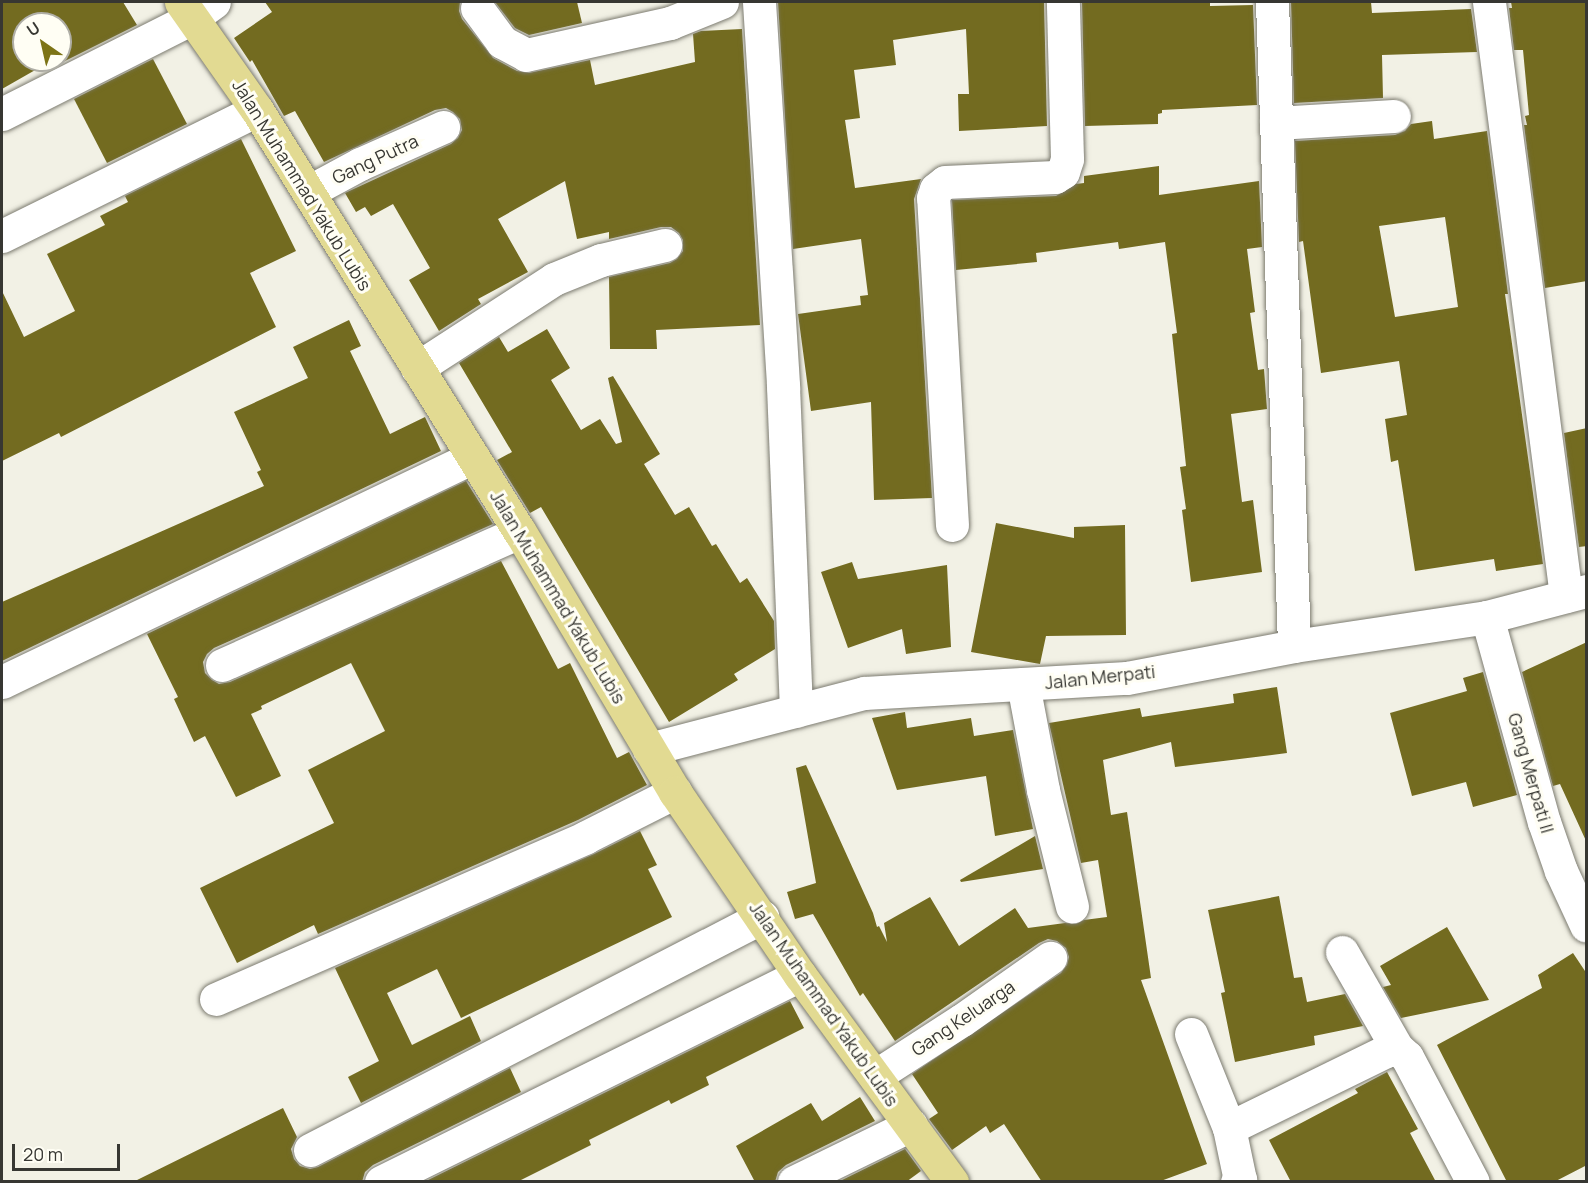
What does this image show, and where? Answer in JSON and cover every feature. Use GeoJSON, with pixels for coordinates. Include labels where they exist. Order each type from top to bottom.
{"type":"FeatureCollection","features":[{"type":"Feature","properties":{"kind":"main road","name":"Jalan Muhammad Yakub Lubis"},"geometry":{"type":"LineString","coordinates":[[196,7],[257,110],[520,532],[675,792],[800,975],[952,1182]]}},
{"type":"Feature","properties":{"kind":"street"},"geometry":{"type":"LineString","coordinates":[[477,8],[502,42],[526,55],[670,23],[722,2]]}},
{"type":"Feature","properties":{"kind":"street"},"geometry":{"type":"LineString","coordinates":[[759,2],[783,386],[796,711]]}},
{"type":"Feature","properties":{"kind":"street"},"geometry":{"type":"LineString","coordinates":[[952,525],[933,198],[936,189],[945,182],[1054,177],[1062,172],[1067,159],[1063,2]]}},
{"type":"Feature","properties":{"kind":"street"},"geometry":{"type":"LineString","coordinates":[[1272,2],[1294,646]]}},
{"type":"Feature","properties":{"kind":"street"},"geometry":{"type":"LineString","coordinates":[[1489,2],[1576,594]]}},
{"type":"Feature","properties":{"kind":"street"},"geometry":{"type":"LineString","coordinates":[[2,114],[196,7]]}},
{"type":"Feature","properties":{"kind":"street"},"geometry":{"type":"LineString","coordinates":[[2,236],[257,110]]}},
{"type":"Feature","properties":{"kind":"street"},"geometry":{"type":"LineString","coordinates":[[1276,123],[1394,116]]}},
{"type":"Feature","properties":{"kind":"street","name":"Gang Putra"},"geometry":{"type":"LineString","coordinates":[[308,192],[360,164],[443,127]]}},
{"type":"Feature","properties":{"kind":"street"},"geometry":{"type":"LineString","coordinates":[[417,368],[554,279],[601,260],[665,245]]}},
{"type":"Feature","properties":{"kind":"street"},"geometry":{"type":"LineString","coordinates":[[2,682],[473,457]]}},
{"type":"Feature","properties":{"kind":"street"},"geometry":{"type":"LineString","coordinates":[[222,665],[520,532]]}},
{"type":"Feature","properties":{"kind":"street","name":"Jalan Merpati"},"geometry":{"type":"LineString","coordinates":[[649,749],[864,693],[1127,678],[1294,646],[1487,618],[1576,594]]}},
{"type":"Feature","properties":{"kind":"street","name":"Gang Merpati II"},"geometry":{"type":"LineString","coordinates":[[1487,618],[1544,822],[1561,871],[1587,925]]}},
{"type":"Feature","properties":{"kind":"street"},"geometry":{"type":"LineString","coordinates":[[1023,684],[1044,790],[1072,906]]}},
{"type":"Feature","properties":{"kind":"street"},"geometry":{"type":"LineString","coordinates":[[216,999],[586,837],[675,792]]}},
{"type":"Feature","properties":{"kind":"street"},"geometry":{"type":"LineString","coordinates":[[310,1150],[762,917]]}},
{"type":"Feature","properties":{"kind":"street"},"geometry":{"type":"LineString","coordinates":[[1342,952],[1397,1048],[1407,1057],[1473,1182]]}},
{"type":"Feature","properties":{"kind":"street","name":"Gang Keluarga"},"geometry":{"type":"LineString","coordinates":[[875,1076],[1050,958]]}},
{"type":"Feature","properties":{"kind":"street"},"geometry":{"type":"LineString","coordinates":[[381,1182],[800,975]]}},
{"type":"Feature","properties":{"kind":"street"},"geometry":{"type":"LineString","coordinates":[[1191,1034],[1229,1128],[1239,1181]]}},
{"type":"Feature","properties":{"kind":"street"},"geometry":{"type":"LineString","coordinates":[[1229,1128],[1386,1051],[1397,1048]]}},
{"type":"Feature","properties":{"kind":"street"},"geometry":{"type":"LineString","coordinates":[[794,1182],[911,1125]]}},
{"type":"Feature","properties":{"kind":"building"},"geometry":{"type":"Polygon","coordinates":[[[2,2],[123,2],[137,25],[72,58],[72,12],[12,12],[12,72],[32,72],[2,89],[2,2]]]}},
{"type":"Feature","properties":{"kind":"building"},"geometry":{"type":"Polygon","coordinates":[[[265,2],[460,2],[459,11],[462,19],[493,58],[517,71],[529,73],[590,60],[595,85],[695,62],[693,34],[701,31],[742,29],[760,325],[656,330],[657,349],[610,349],[609,277],[670,263],[677,259],[683,251],[683,240],[679,233],[671,227],[661,227],[609,239],[609,232],[577,239],[565,181],[498,219],[528,272],[478,299],[481,304],[439,331],[409,280],[430,268],[393,204],[371,216],[365,207],[356,212],[345,193],[451,144],[462,130],[460,119],[446,108],[435,110],[324,162],[295,111],[284,116],[252,60],[250,62],[234,38],[272,12],[265,2]]]}},
{"type":"Feature","properties":{"kind":"building"},"geometry":{"type":"Polygon","coordinates":[[[495,2],[577,2],[582,23],[529,35],[515,28],[495,2]]]}},
{"type":"Feature","properties":{"kind":"building"},"geometry":{"type":"Polygon","coordinates":[[[778,2],[1044,2],[1047,126],[959,131],[958,94],[969,94],[966,29],[893,40],[896,65],[854,70],[860,118],[845,120],[855,188],[921,179],[914,199],[932,498],[874,500],[871,402],[811,411],[798,314],[861,305],[860,296],[868,295],[861,239],[793,249],[778,2]]]}},
{"type":"Feature","properties":{"kind":"building"},"geometry":{"type":"Polygon","coordinates":[[[1082,2],[1210,2],[1210,6],[1253,5],[1257,105],[1162,110],[1162,113],[1158,114],[1158,124],[1085,126],[1082,2]]]}},
{"type":"Feature","properties":{"kind":"building"},"geometry":{"type":"Polygon","coordinates":[[[1291,2],[1371,2],[1372,13],[1471,9],[1477,52],[1382,55],[1383,98],[1294,103],[1291,2]]]}},
{"type":"Feature","properties":{"kind":"building"},"geometry":{"type":"Polygon","coordinates":[[[1511,2],[1587,2],[1587,281],[1545,288],[1524,125],[1527,125],[1525,116],[1529,115],[1523,50],[1514,50],[1509,8],[1512,8],[1511,2]]]}},
{"type":"Feature","properties":{"kind":"building"},"geometry":{"type":"Polygon","coordinates":[[[153,59],[187,124],[107,163],[74,99],[153,59]]]}},
{"type":"Feature","properties":{"kind":"building"},"geometry":{"type":"Polygon","coordinates":[[[1432,121],[1434,139],[1487,131],[1508,294],[1505,294],[1543,564],[1496,571],[1494,559],[1415,571],[1398,460],[1391,462],[1385,419],[1407,415],[1399,361],[1321,373],[1303,241],[1299,242],[1295,141],[1395,135],[1405,131],[1411,124],[1432,121]],[[1445,217],[1379,226],[1395,317],[1458,307],[1445,217]]]}},
{"type":"Feature","properties":{"kind":"building"},"geometry":{"type":"Polygon","coordinates":[[[241,139],[296,251],[250,273],[276,327],[61,437],[59,433],[2,461],[2,291],[24,337],[75,311],[47,254],[105,225],[100,216],[128,202],[125,196],[241,139]]]}},
{"type":"Feature","properties":{"kind":"building"},"geometry":{"type":"Polygon","coordinates":[[[1159,166],[1159,195],[1259,181],[1262,247],[1247,249],[1255,312],[1250,313],[1258,370],[1264,369],[1267,409],[1231,414],[1242,502],[1253,500],[1262,572],[1191,582],[1182,510],[1186,509],[1180,467],[1186,466],[1172,334],[1177,333],[1165,242],[1119,249],[1118,242],[1036,253],[1037,262],[956,270],[952,200],[1056,196],[1076,184],[1084,183],[1084,176],[1159,166]]]}},
{"type":"Feature","properties":{"kind":"building"},"geometry":{"type":"Polygon","coordinates":[[[349,320],[361,346],[350,351],[390,434],[425,417],[441,451],[2,661],[2,602],[264,486],[257,472],[261,470],[234,412],[308,378],[293,347],[349,320]]]}},
{"type":"Feature","properties":{"kind":"building"},"geometry":{"type":"Polygon","coordinates":[[[547,329],[570,368],[551,380],[581,430],[600,419],[616,444],[622,442],[608,378],[613,376],[660,454],[644,464],[675,515],[689,507],[712,546],[716,544],[740,583],[747,578],[774,621],[775,649],[734,674],[738,680],[669,722],[541,507],[530,513],[497,460],[512,452],[459,363],[499,337],[508,352],[547,329]]]}},
{"type":"Feature","properties":{"kind":"building"},"geometry":{"type":"Polygon","coordinates":[[[1587,428],[1587,546],[1579,547],[1564,433],[1587,428]]]}},
{"type":"Feature","properties":{"kind":"building"},"geometry":{"type":"Polygon","coordinates":[[[466,481],[493,524],[214,648],[203,662],[205,673],[219,684],[230,682],[501,561],[558,669],[570,663],[617,758],[629,752],[647,785],[578,820],[318,934],[314,925],[237,963],[200,888],[334,823],[308,770],[385,731],[351,663],[261,706],[262,709],[251,714],[281,776],[236,797],[205,736],[194,742],[174,699],[178,697],[147,634],[466,481]]]}},
{"type":"Feature","properties":{"kind":"building"},"geometry":{"type":"Polygon","coordinates":[[[996,523],[1074,538],[1074,527],[1125,525],[1126,635],[1046,636],[1040,664],[971,652],[996,523]]]}},
{"type":"Feature","properties":{"kind":"building"},"geometry":{"type":"Polygon","coordinates":[[[852,562],[858,579],[947,565],[951,647],[906,654],[902,629],[848,648],[821,572],[852,562]]]}},
{"type":"Feature","properties":{"kind":"building"},"geometry":{"type":"Polygon","coordinates":[[[1587,642],[1587,843],[1560,784],[1553,786],[1522,672],[1587,642]]]}},
{"type":"Feature","properties":{"kind":"building"},"geometry":{"type":"Polygon","coordinates":[[[1483,672],[1517,795],[1473,807],[1466,782],[1412,796],[1390,713],[1467,691],[1463,678],[1483,672]]]}},
{"type":"Feature","properties":{"kind":"building"},"geometry":{"type":"Polygon","coordinates":[[[1277,687],[1287,753],[1175,767],[1171,742],[1103,760],[1111,815],[1127,812],[1151,978],[1141,980],[1207,1164],[1158,1182],[1042,1182],[1004,1124],[990,1133],[986,1126],[952,1150],[929,1119],[938,1113],[912,1074],[1061,973],[1069,957],[1066,948],[1057,941],[1048,939],[1039,943],[895,1041],[863,993],[860,996],[813,914],[795,919],[787,892],[816,883],[796,768],[806,765],[873,913],[877,927],[879,926],[887,942],[884,923],[930,897],[959,946],[1015,908],[1028,928],[1065,923],[1076,924],[1084,920],[1107,917],[1098,860],[1081,863],[1049,723],[1140,708],[1142,717],[1234,703],[1233,694],[1277,687]]]}},
{"type":"Feature","properties":{"kind":"building"},"geometry":{"type":"Polygon","coordinates":[[[905,712],[907,728],[971,718],[974,736],[1013,730],[1033,829],[995,836],[986,776],[897,790],[872,718],[905,712]]]}},
{"type":"Feature","properties":{"kind":"building"},"geometry":{"type":"Polygon","coordinates":[[[640,831],[657,865],[648,869],[672,917],[461,1018],[437,969],[387,993],[412,1045],[470,1016],[481,1041],[361,1103],[348,1077],[379,1061],[335,968],[594,854],[640,831]]]}},
{"type":"Feature","properties":{"kind":"building"},"geometry":{"type":"Polygon","coordinates":[[[1035,836],[1043,869],[961,882],[960,880],[1035,836]]]}},
{"type":"Feature","properties":{"kind":"building"},"geometry":{"type":"Polygon","coordinates":[[[1279,896],[1294,978],[1302,977],[1307,1002],[1345,994],[1363,1026],[1314,1036],[1315,1045],[1235,1062],[1221,993],[1225,992],[1208,910],[1279,896]]]}},
{"type":"Feature","properties":{"kind":"building"},"geometry":{"type":"Polygon","coordinates":[[[1447,927],[1489,1000],[1401,1018],[1383,987],[1391,985],[1380,966],[1447,927]]]}},
{"type":"Feature","properties":{"kind":"building"},"geometry":{"type":"Polygon","coordinates":[[[1573,953],[1587,974],[1587,1165],[1554,1182],[1507,1182],[1437,1045],[1542,988],[1538,975],[1573,953]]]}},
{"type":"Feature","properties":{"kind":"building"},"geometry":{"type":"Polygon","coordinates":[[[790,1001],[804,1028],[706,1077],[709,1085],[671,1104],[669,1100],[589,1140],[591,1145],[517,1182],[424,1182],[790,1001]]]}},
{"type":"Feature","properties":{"kind":"building"},"geometry":{"type":"Polygon","coordinates":[[[510,1068],[521,1092],[373,1165],[365,1172],[362,1182],[133,1182],[283,1108],[297,1137],[291,1149],[294,1159],[300,1166],[310,1169],[318,1167],[510,1068]]]}},
{"type":"Feature","properties":{"kind":"building"},"geometry":{"type":"Polygon","coordinates":[[[1387,1072],[1418,1129],[1410,1133],[1436,1182],[1291,1182],[1269,1140],[1358,1093],[1355,1089],[1387,1072]]]}},
{"type":"Feature","properties":{"kind":"building"},"geometry":{"type":"Polygon","coordinates":[[[860,1097],[875,1121],[786,1165],[778,1172],[775,1182],[755,1182],[736,1146],[811,1103],[822,1121],[860,1097]]]}},
{"type":"Feature","properties":{"kind":"building"},"geometry":{"type":"Polygon","coordinates":[[[905,1149],[921,1171],[906,1182],[838,1182],[905,1149]]]}}]}
